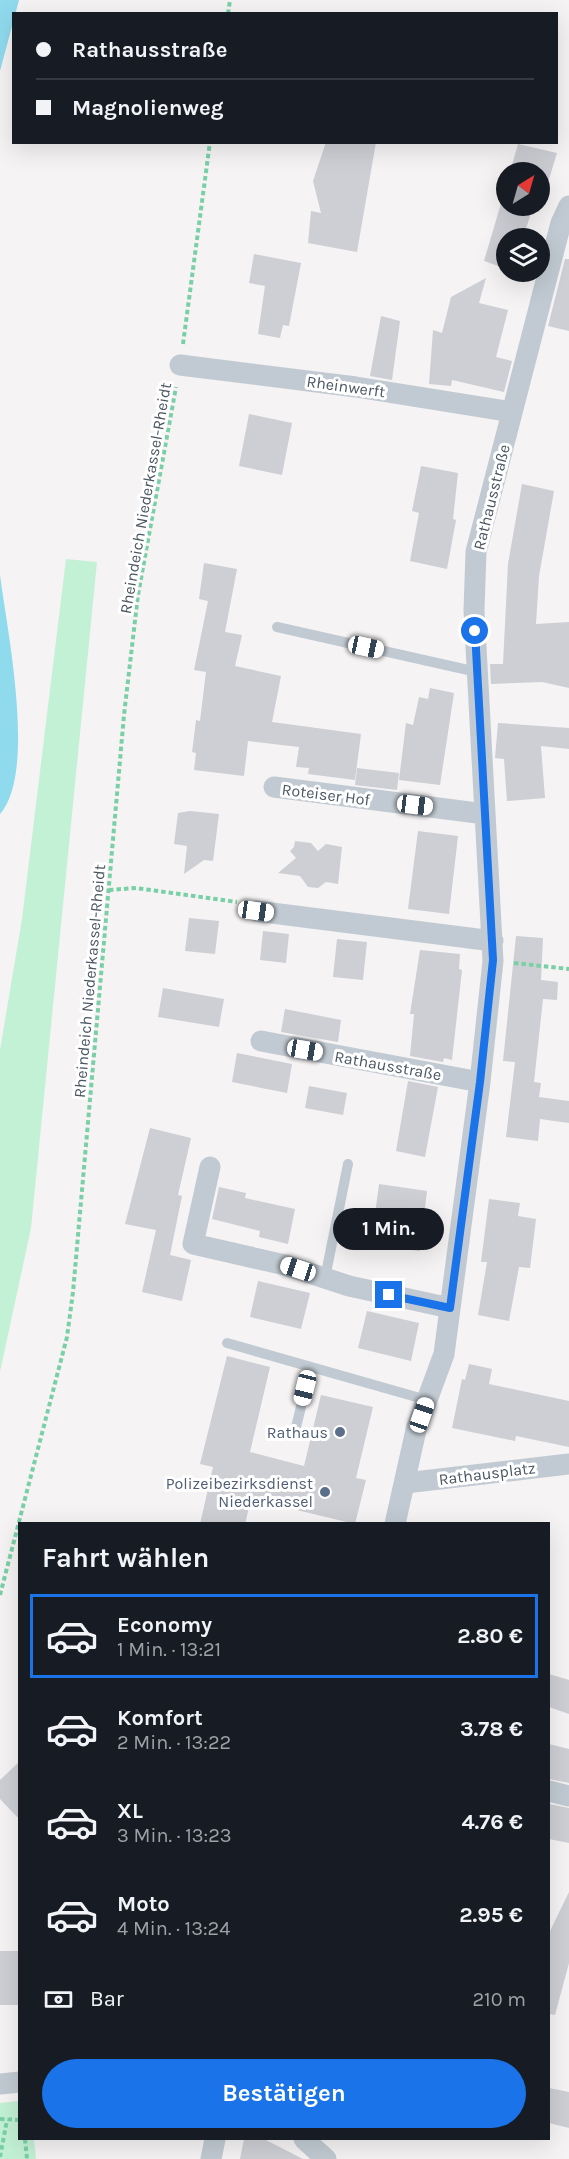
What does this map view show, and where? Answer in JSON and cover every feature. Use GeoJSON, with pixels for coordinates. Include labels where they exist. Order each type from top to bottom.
{"type":"FeatureCollection","features":[{"type":"Feature","properties":{"kind":"street","name":"Rathausstraße"},"geometry":{"type":"LineString","coordinates":[[396,1522],[416,1431],[444,1354],[480,1082],[493,951],[474,610],[477,552],[561,223],[569,206]]}},
{"type":"Feature","properties":{"kind":"street","name":"Rheinwerft"},"geometry":{"type":"LineString","coordinates":[[180,365],[357,387],[512,412]]}},
{"type":"Feature","properties":{"kind":"street","name":"Roteiser Hof"},"geometry":{"type":"LineString","coordinates":[[273,787],[485,814]]}},
{"type":"Feature","properties":{"kind":"street"},"geometry":{"type":"LineString","coordinates":[[256,911],[493,951]]}},
{"type":"Feature","properties":{"kind":"street","name":"Rathausstraße"},"geometry":{"type":"LineString","coordinates":[[261,1041],[480,1082]]}},
{"type":"Feature","properties":{"kind":"street"},"geometry":{"type":"LineString","coordinates":[[210,1167],[193,1244],[285,1265],[349,1286],[450,1308]]}},
{"type":"Feature","properties":{"kind":"street","name":"Rathausplatz"},"geometry":{"type":"LineString","coordinates":[[405,1484],[569,1464]]}},
{"type":"Feature","properties":{"kind":"street"},"geometry":{"type":"LineString","coordinates":[[550,1791],[569,1796]]}},
{"type":"Feature","properties":{"kind":"street"},"geometry":{"type":"LineString","coordinates":[[0,2084],[18,2082]]}},
{"type":"Feature","properties":{"kind":"street"},"geometry":{"type":"LineString","coordinates":[[211,2159],[214,2140]]}},
{"type":"Feature","properties":{"kind":"street"},"geometry":{"type":"LineString","coordinates":[[305,2140],[326,2159]]}},
{"type":"Feature","properties":{"kind":"lane"},"geometry":{"type":"LineString","coordinates":[[277,627],[477,672]]}},
{"type":"Feature","properties":{"kind":"lane"},"geometry":{"type":"LineString","coordinates":[[324,1278],[348,1164]]}},
{"type":"Feature","properties":{"kind":"lane"},"geometry":{"type":"LineString","coordinates":[[227,1343],[427,1400]]}},
{"type":"Feature","properties":{"kind":"lane"},"geometry":{"type":"LineString","coordinates":[[295,1431],[311,1367]]}},
{"type":"Feature","properties":{"kind":"path","name":"Rheindeich Niederkassel-Rheidt"},"geometry":{"type":"LineString","coordinates":[[21,1522],[70,1315],[124,715],[138,595],[180,365],[210,144]]}},
{"type":"Feature","properties":{"kind":"path"},"geometry":{"type":"LineString","coordinates":[[109,890],[136,888],[170,892],[245,903],[256,911]]}},
{"type":"Feature","properties":{"kind":"path"},"geometry":{"type":"LineString","coordinates":[[493,951],[569,969]]}},
{"type":"Feature","properties":{"kind":"path","name":"Rheindeich Niederkassel-Rheidt"},"geometry":{"type":"LineString","coordinates":[[0,1595],[17,1539]]}},
{"type":"Feature","properties":{"kind":"path"},"geometry":{"type":"LineString","coordinates":[[0,2119],[18,2120]]}},
{"type":"Feature","properties":{"kind":"path"},"geometry":{"type":"LineString","coordinates":[[0,2157],[7,2120]]}},
{"type":"Feature","properties":{"kind":"path"},"geometry":{"type":"LineString","coordinates":[[26,2140],[27,2159]]}},
{"type":"Feature","properties":{"kind":"green space"},"geometry":{"type":"Polygon","coordinates":[[[66,559],[97,562],[31,1228],[0,1372],[0,1050],[22,919],[66,559]]]}},
{"type":"Feature","properties":{"kind":"green space"},"geometry":{"type":"Polygon","coordinates":[[[18,2101],[18,2140],[34,2140],[36,2159],[0,2159],[0,2103],[18,2101]]]}},
{"type":"Feature","properties":{"kind":"water"},"geometry":{"type":"Polygon","coordinates":[[[0,0],[19,0],[16,12],[12,12],[12,26],[0,71],[0,0]]]}},
{"type":"Feature","properties":{"kind":"water"},"geometry":{"type":"Polygon","coordinates":[[[0,575],[13,664],[18,734],[17,767],[11,794],[0,814],[0,575]]]}},
{"type":"Feature","properties":{"kind":"building"},"geometry":{"type":"Polygon","coordinates":[[[325,144],[376,144],[357,252],[308,243],[311,211],[321,213],[313,181],[325,144]]]}},
{"type":"Feature","properties":{"kind":"building"},"geometry":{"type":"Polygon","coordinates":[[[518,144],[557,153],[550,176],[550,162],[513,162],[518,144]]]}},
{"type":"Feature","properties":{"kind":"building"},"geometry":{"type":"Polygon","coordinates":[[[497,216],[530,216],[526,228],[496,228],[496,265],[484,261],[497,216]]]}},
{"type":"Feature","properties":{"kind":"building"},"geometry":{"type":"Polygon","coordinates":[[[254,254],[301,263],[289,326],[283,325],[280,338],[258,334],[265,286],[249,283],[254,254]]]}},
{"type":"Feature","properties":{"kind":"building"},"geometry":{"type":"Polygon","coordinates":[[[565,259],[569,259],[569,331],[548,326],[565,259]]]}},
{"type":"Feature","properties":{"kind":"building"},"geometry":{"type":"Polygon","coordinates":[[[486,278],[479,303],[508,310],[496,357],[512,361],[504,392],[452,380],[451,386],[429,384],[433,330],[442,333],[451,297],[486,278]]]}},
{"type":"Feature","properties":{"kind":"building"},"geometry":{"type":"Polygon","coordinates":[[[381,316],[400,321],[392,380],[370,376],[381,316]]]}},
{"type":"Feature","properties":{"kind":"building"},"geometry":{"type":"Polygon","coordinates":[[[249,414],[292,423],[282,475],[239,466],[249,414]]]}},
{"type":"Feature","properties":{"kind":"building"},"geometry":{"type":"Polygon","coordinates":[[[421,466],[458,473],[453,519],[456,520],[447,569],[410,561],[419,513],[412,511],[421,466]]]}},
{"type":"Feature","properties":{"kind":"building"},"geometry":{"type":"Polygon","coordinates":[[[522,484],[554,491],[539,576],[536,624],[569,622],[569,688],[542,682],[491,684],[490,664],[503,664],[508,564],[522,484]]]}},
{"type":"Feature","properties":{"kind":"building"},"geometry":{"type":"Polygon","coordinates":[[[204,563],[237,569],[225,632],[242,635],[235,666],[281,676],[272,722],[361,734],[355,780],[308,774],[309,768],[296,767],[299,747],[248,741],[244,776],[194,770],[196,753],[192,752],[196,720],[200,721],[206,672],[194,670],[208,601],[199,599],[204,563]]]}},
{"type":"Feature","properties":{"kind":"building"},"geometry":{"type":"Polygon","coordinates":[[[430,688],[454,693],[440,785],[399,780],[406,723],[413,725],[419,697],[428,699],[430,688]]]}},
{"type":"Feature","properties":{"kind":"building"},"geometry":{"type":"Polygon","coordinates":[[[498,723],[569,728],[569,749],[541,746],[545,798],[507,801],[504,759],[495,758],[498,723]]]}},
{"type":"Feature","properties":{"kind":"building"},"geometry":{"type":"Polygon","coordinates":[[[357,768],[399,773],[397,790],[355,785],[357,768]]]}},
{"type":"Feature","properties":{"kind":"building"},"geometry":{"type":"Polygon","coordinates":[[[190,811],[219,814],[213,861],[204,860],[184,874],[187,846],[174,844],[178,813],[190,811]]]}},
{"type":"Feature","properties":{"kind":"building"},"geometry":{"type":"Polygon","coordinates":[[[418,831],[458,836],[449,914],[408,909],[418,831]]]}},
{"type":"Feature","properties":{"kind":"building"},"geometry":{"type":"Polygon","coordinates":[[[295,841],[311,843],[318,851],[326,844],[342,847],[338,884],[326,882],[318,888],[308,887],[300,876],[278,873],[296,858],[290,851],[295,841]]]}},
{"type":"Feature","properties":{"kind":"building"},"geometry":{"type":"Polygon","coordinates":[[[189,918],[219,921],[215,954],[185,951],[189,918]]]}},
{"type":"Feature","properties":{"kind":"building"},"geometry":{"type":"Polygon","coordinates":[[[263,931],[289,934],[286,963],[260,960],[263,931]]]}},
{"type":"Feature","properties":{"kind":"building"},"geometry":{"type":"Polygon","coordinates":[[[516,936],[543,938],[541,980],[558,982],[557,1000],[543,999],[534,1082],[541,1083],[539,1097],[569,1101],[569,1123],[540,1119],[538,1141],[506,1137],[515,1062],[503,1061],[516,936]]]}},
{"type":"Feature","properties":{"kind":"building"},"geometry":{"type":"Polygon","coordinates":[[[337,939],[367,942],[363,980],[333,977],[337,939]]]}},
{"type":"Feature","properties":{"kind":"building"},"geometry":{"type":"Polygon","coordinates":[[[420,950],[460,954],[459,969],[462,970],[452,1060],[444,1058],[443,1062],[410,1056],[414,1014],[410,1014],[420,950]]]}},
{"type":"Feature","properties":{"kind":"building"},"geometry":{"type":"Polygon","coordinates":[[[163,988],[224,999],[219,1027],[158,1017],[163,988]]]}},
{"type":"Feature","properties":{"kind":"building"},"geometry":{"type":"Polygon","coordinates":[[[285,1009],[341,1020],[338,1042],[281,1032],[285,1009]]]}},
{"type":"Feature","properties":{"kind":"building"},"geometry":{"type":"Polygon","coordinates":[[[237,1053],[292,1064],[287,1093],[232,1082],[237,1053]]]}},
{"type":"Feature","properties":{"kind":"building"},"geometry":{"type":"Polygon","coordinates":[[[408,1081],[438,1087],[425,1157],[396,1151],[408,1081]]]}},
{"type":"Feature","properties":{"kind":"building"},"geometry":{"type":"Polygon","coordinates":[[[309,1086],[347,1093],[343,1115],[305,1108],[309,1086]]]}},
{"type":"Feature","properties":{"kind":"building"},"geometry":{"type":"Polygon","coordinates":[[[150,1128],[191,1138],[178,1195],[182,1196],[170,1255],[191,1260],[182,1301],[142,1292],[156,1230],[125,1224],[150,1128]]]}},
{"type":"Feature","properties":{"kind":"building"},"geometry":{"type":"Polygon","coordinates":[[[379,1184],[427,1191],[420,1251],[371,1245],[379,1184]]]}},
{"type":"Feature","properties":{"kind":"building"},"geometry":{"type":"Polygon","coordinates":[[[219,1187],[246,1193],[245,1198],[295,1209],[288,1244],[259,1237],[260,1231],[212,1219],[219,1187]]]}},
{"type":"Feature","properties":{"kind":"building"},"geometry":{"type":"Polygon","coordinates":[[[489,1199],[520,1203],[518,1216],[536,1219],[530,1268],[519,1267],[509,1321],[478,1315],[487,1262],[481,1262],[489,1199]]]}},
{"type":"Feature","properties":{"kind":"building"},"geometry":{"type":"Polygon","coordinates":[[[258,1281],[310,1293],[301,1329],[250,1317],[258,1281]]]}},
{"type":"Feature","properties":{"kind":"building"},"geometry":{"type":"Polygon","coordinates":[[[367,1311],[419,1323],[411,1361],[358,1348],[367,1311]]]}},
{"type":"Feature","properties":{"kind":"building","name":"Rathaus"},"geometry":{"type":"Polygon","coordinates":[[[227,1356],[270,1367],[250,1452],[304,1466],[321,1395],[373,1407],[356,1478],[366,1480],[356,1522],[347,1522],[251,1499],[245,1522],[200,1522],[213,1467],[200,1464],[227,1356]]]}},
{"type":"Feature","properties":{"kind":"building"},"geometry":{"type":"Polygon","coordinates":[[[469,1364],[492,1369],[489,1384],[569,1401],[569,1447],[516,1436],[515,1441],[452,1428],[462,1379],[465,1380],[469,1364]]]}},
{"type":"Feature","properties":{"kind":"building"},"geometry":{"type":"Polygon","coordinates":[[[550,1674],[569,1680],[569,1714],[550,1707],[550,1674]]]}},
{"type":"Feature","properties":{"kind":"building"},"geometry":{"type":"Polygon","coordinates":[[[550,1744],[569,1749],[569,1783],[550,1779],[550,1744]]]}},
{"type":"Feature","properties":{"kind":"building"},"geometry":{"type":"Polygon","coordinates":[[[18,1763],[18,1818],[0,1799],[0,1780],[18,1763]]]}},
{"type":"Feature","properties":{"kind":"building"},"geometry":{"type":"Polygon","coordinates":[[[550,1804],[569,1808],[569,1843],[550,1839],[550,1804]]]}},
{"type":"Feature","properties":{"kind":"building"},"geometry":{"type":"Polygon","coordinates":[[[569,1892],[569,1963],[555,2015],[550,2014],[550,1931],[569,1892]]]}},
{"type":"Feature","properties":{"kind":"building"},"geometry":{"type":"Polygon","coordinates":[[[0,1951],[18,1951],[18,2005],[0,2005],[0,1951]]]}},
{"type":"Feature","properties":{"kind":"building"},"geometry":{"type":"Polygon","coordinates":[[[550,2088],[569,2092],[569,2128],[550,2123],[550,2088]]]}},
{"type":"Feature","properties":{"kind":"building"},"geometry":{"type":"Polygon","coordinates":[[[244,2140],[266,2140],[303,2159],[240,2159],[244,2140]]]}},
{"type":"Feature","properties":{"kind":"place","name":"Rathaus"},"geometry":{"type":"Point","coordinates":[340,1432]}},
{"type":"Feature","properties":{"kind":"place","name":"Polizeibezirksdienst Niederkassel"},"geometry":{"type":"Point","coordinates":[325,1492]}},
{"type":"Feature","properties":{"kind":"route"},"geometry":{"type":"LineString","coordinates":[[389,1295],[450,1308],[480,1082],[493,941],[475,631]]}}]}
